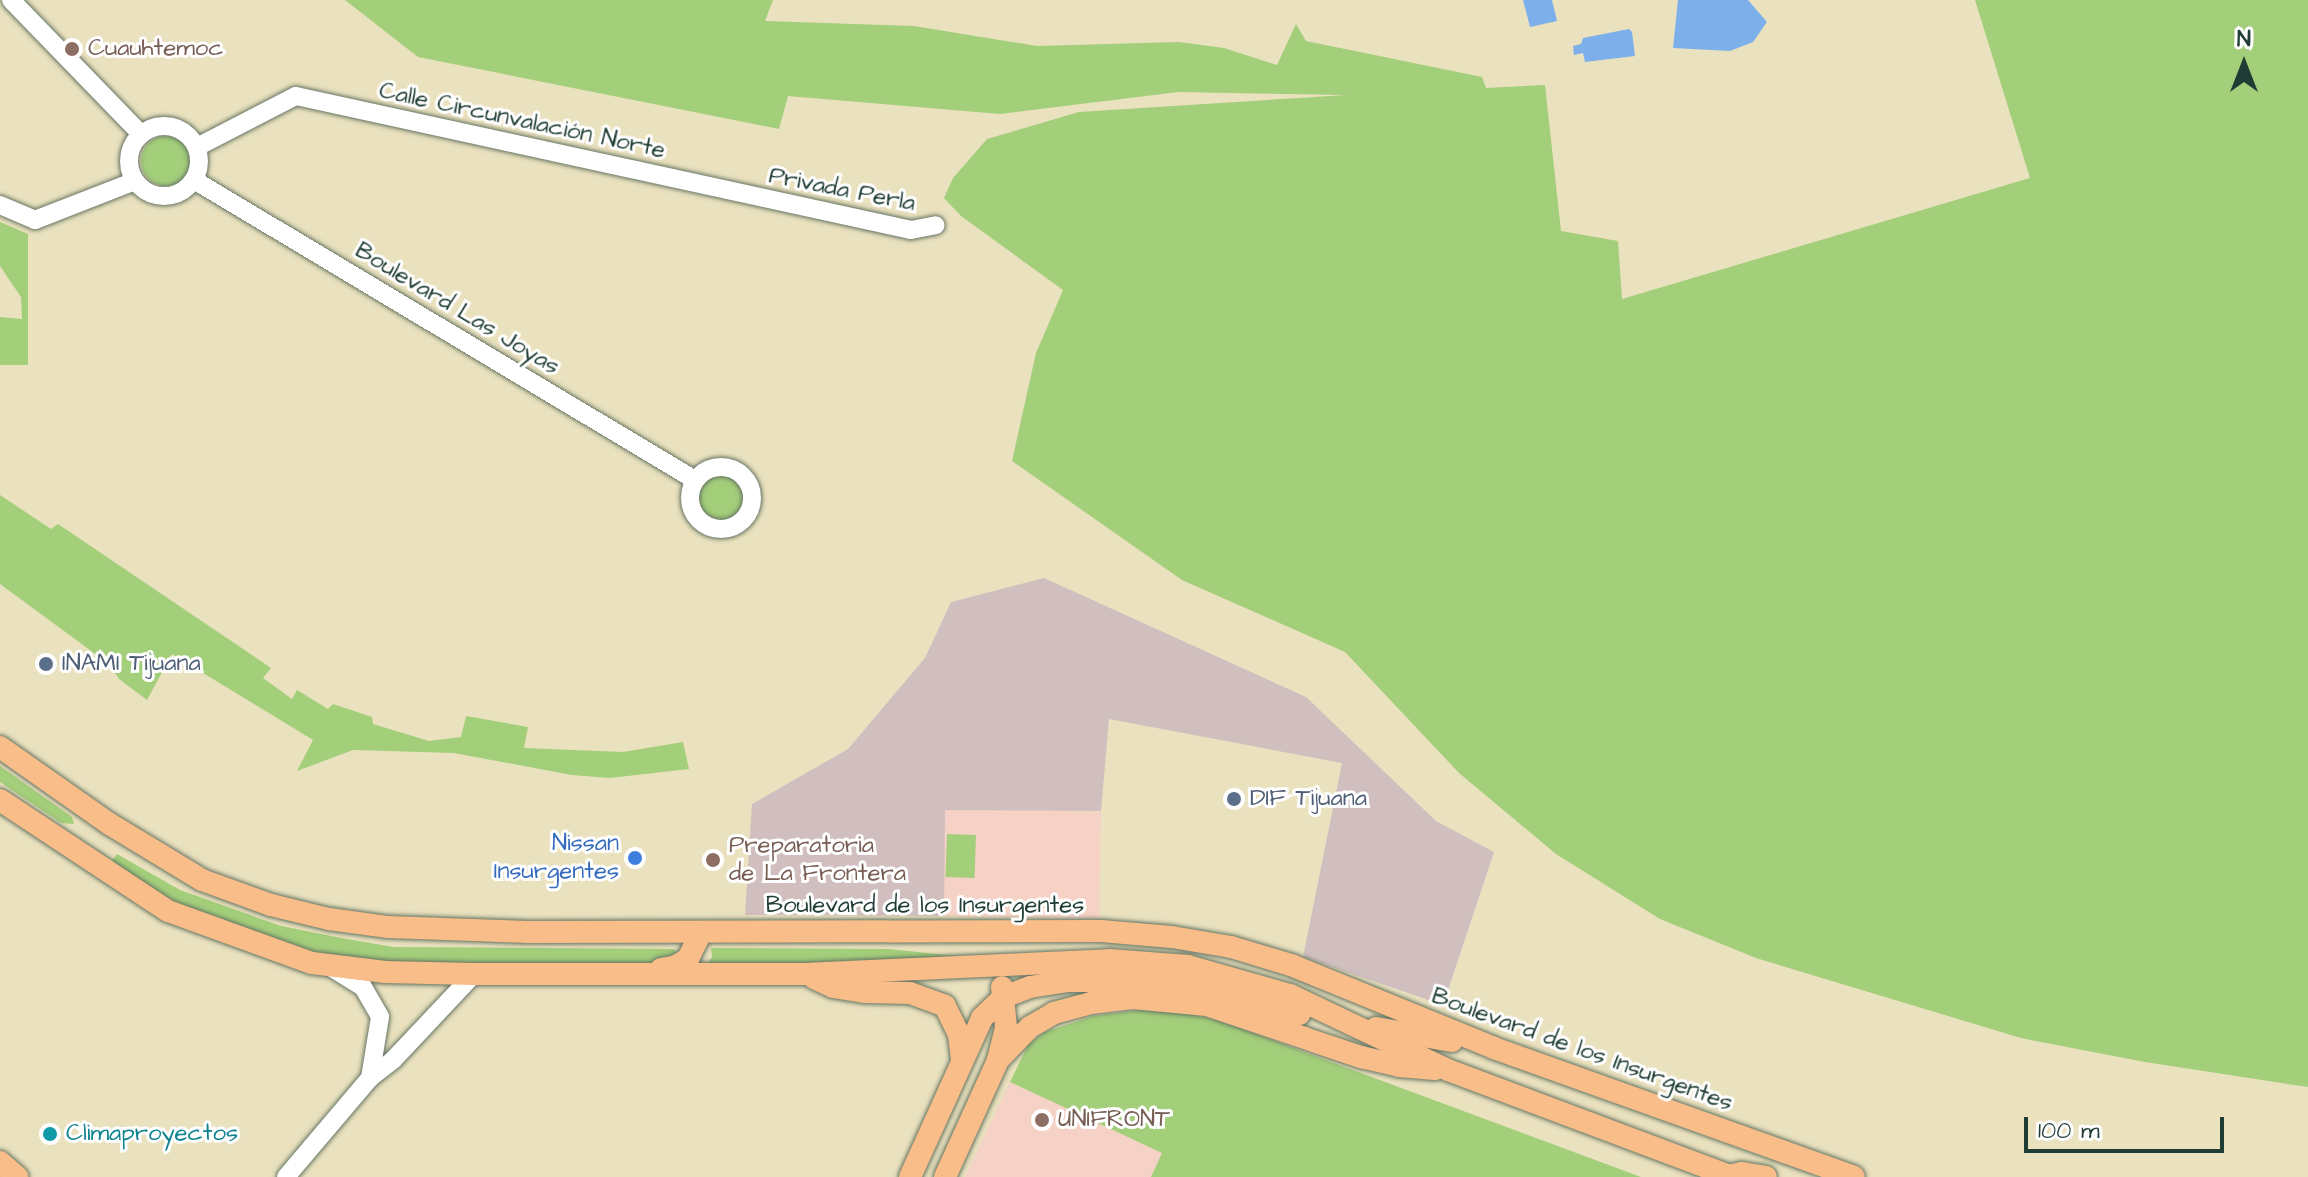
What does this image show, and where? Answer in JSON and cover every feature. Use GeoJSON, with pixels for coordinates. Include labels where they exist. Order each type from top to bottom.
{"type":"FeatureCollection","features":[{"type":"Feature","properties":{"kind":"main road","name":"Boulevard de los Insurgentes"},"geometry":{"type":"LineString","coordinates":[[0,747],[173,865],[202,880],[271,905],[388,927],[700,934],[1101,931],[1172,937],[1231,947],[1291,965],[1494,1048],[1854,1177]]}},
{"type":"Feature","properties":{"kind":"main road"},"geometry":{"type":"LineString","coordinates":[[0,800],[88,861],[186,920],[261,947],[328,966],[385,972],[474,974],[806,974],[1145,960],[1188,966],[1290,995],[1448,1070],[1731,1176],[1742,1173],[1766,1177]]}},
{"type":"Feature","properties":{"kind":"main road"},"geometry":{"type":"LineString","coordinates":[[945,1177],[998,1060],[1006,1027],[998,965],[987,932]]}},
{"type":"Feature","properties":{"kind":"main road"},"geometry":{"type":"LineString","coordinates":[[612,974],[674,967],[688,959],[700,934]]}},
{"type":"Feature","properties":{"kind":"main road"},"geometry":{"type":"LineString","coordinates":[[806,974],[833,987],[910,993],[945,1006],[959,1035],[962,1060]]}},
{"type":"Feature","properties":{"kind":"main road"},"geometry":{"type":"LineString","coordinates":[[910,1177],[982,1018],[1004,997],[1030,987],[1067,981],[1139,981],[1208,988],[1314,1019],[1494,1048]]}},
{"type":"Feature","properties":{"kind":"main road"},"geometry":{"type":"LineString","coordinates":[[998,1060],[1030,1027],[1054,1013],[1091,1003],[1133,998],[1207,1005],[1361,1057],[1399,1066],[1448,1070]]}},
{"type":"Feature","properties":{"kind":"main road"},"geometry":{"type":"LineString","coordinates":[[0,1162],[17,1177]]}},
{"type":"Feature","properties":{"kind":"street"},"geometry":{"type":"LineString","coordinates":[[11,0],[141,134]]}},
{"type":"Feature","properties":{"kind":"street","name":"Calle Circunvalación Norte"},"geometry":{"type":"LineString","coordinates":[[197,147],[296,96],[737,193]]}},
{"type":"Feature","properties":{"kind":"street"},"geometry":{"type":"LineString","coordinates":[[171,125],[186,132],[197,147],[200,162],[194,180],[176,194],[153,195],[135,181],[129,156],[141,134],[155,126],[171,125]]}},
{"type":"Feature","properties":{"kind":"street","name":"Boulevard Las Joyas"},"geometry":{"type":"LineString","coordinates":[[194,180],[695,480]]}},
{"type":"Feature","properties":{"kind":"street"},"geometry":{"type":"LineString","coordinates":[[0,205],[35,220],[135,181]]}},
{"type":"Feature","properties":{"kind":"street","name":"Privada Perla"},"geometry":{"type":"LineString","coordinates":[[737,193],[911,230],[936,225]]}},
{"type":"Feature","properties":{"kind":"street"},"geometry":{"type":"LineString","coordinates":[[328,966],[363,987],[380,1017],[370,1078]]}},
{"type":"Feature","properties":{"kind":"street"},"geometry":{"type":"LineString","coordinates":[[286,1177],[370,1078],[393,1060],[474,974]]}},
{"type":"Feature","properties":{"kind":"shaded area"},"geometry":{"type":"Polygon","coordinates":[[[1044,578],[1306,697],[1436,821],[1494,852],[1443,1005],[1303,957],[1342,763],[1109,719],[1101,811],[945,810],[944,916],[745,915],[752,804],[848,749],[925,658],[951,602],[1044,578]]]}},
{"type":"Feature","properties":{"kind":"shaded area"},"geometry":{"type":"Polygon","coordinates":[[[944,809],[1101,812],[1099,919],[942,916],[944,809]]]}},
{"type":"Feature","properties":{"kind":"shaded area","name":"UNIFRONT"},"geometry":{"type":"Polygon","coordinates":[[[1010,1082],[1162,1153],[1151,1177],[965,1177],[1010,1082]]]}},
{"type":"Feature","properties":{"kind":"green space"},"geometry":{"type":"Polygon","coordinates":[[[345,0],[773,0],[765,21],[914,26],[1037,46],[1179,42],[1224,48],[1277,65],[1296,24],[1306,41],[1482,77],[1486,88],[1545,85],[1561,231],[1618,241],[1622,299],[2030,178],[1975,0],[2308,0],[2308,1087],[2145,1062],[2021,1038],[1756,958],[1660,919],[1556,854],[1459,773],[1345,652],[1182,580],[1012,461],[1036,353],[1063,290],[961,216],[944,198],[953,178],[987,139],[1079,112],[1346,95],[1178,92],[1000,114],[788,96],[779,129],[418,57],[345,0]]]}},
{"type":"Feature","properties":{"kind":"green space"},"geometry":{"type":"Polygon","coordinates":[[[166,136],[184,143],[191,161],[184,179],[166,186],[148,179],[141,161],[148,143],[166,136]]]}},
{"type":"Feature","properties":{"kind":"green space"},"geometry":{"type":"Polygon","coordinates":[[[0,222],[28,234],[28,365],[0,365],[0,317],[22,319],[21,297],[0,266],[0,222]]]}},
{"type":"Feature","properties":{"kind":"green space"},"geometry":{"type":"Polygon","coordinates":[[[722,472],[740,479],[747,497],[740,515],[722,522],[704,515],[697,497],[704,479],[722,472]]]}},
{"type":"Feature","properties":{"kind":"green space"},"geometry":{"type":"Polygon","coordinates":[[[0,495],[51,529],[58,524],[271,668],[263,678],[292,699],[297,690],[328,709],[333,704],[372,717],[373,724],[429,741],[461,737],[466,716],[528,727],[524,748],[623,752],[683,742],[689,769],[610,778],[572,775],[454,753],[353,750],[297,771],[313,740],[172,654],[147,700],[119,679],[109,664],[0,584],[0,495]]]}},
{"type":"Feature","properties":{"kind":"green space"},"geometry":{"type":"Polygon","coordinates":[[[0,766],[72,817],[74,824],[61,823],[0,782],[0,766]]]}},
{"type":"Feature","properties":{"kind":"green space"},"geometry":{"type":"Polygon","coordinates":[[[947,834],[976,835],[974,878],[945,877],[947,834]]]}},
{"type":"Feature","properties":{"kind":"green space"},"geometry":{"type":"Polygon","coordinates":[[[117,854],[180,890],[281,926],[336,937],[393,947],[673,949],[679,953],[676,962],[399,966],[322,956],[191,912],[111,862],[117,854]]]}},
{"type":"Feature","properties":{"kind":"green space"},"geometry":{"type":"Polygon","coordinates":[[[711,948],[888,949],[957,956],[705,969],[712,957],[711,948]]]}},
{"type":"Feature","properties":{"kind":"green space"},"geometry":{"type":"Polygon","coordinates":[[[1141,1010],[1178,1011],[1221,1021],[1641,1177],[1151,1177],[1162,1153],[1010,1082],[1028,1045],[1045,1032],[1093,1016],[1141,1010]]]}},
{"type":"Feature","properties":{"kind":"water"},"geometry":{"type":"Polygon","coordinates":[[[1523,0],[1552,0],[1557,21],[1530,27],[1523,0]]]}},
{"type":"Feature","properties":{"kind":"water"},"geometry":{"type":"Polygon","coordinates":[[[1678,0],[1748,0],[1767,22],[1753,42],[1730,51],[1673,48],[1678,0]]]}},
{"type":"Feature","properties":{"kind":"water"},"geometry":{"type":"Polygon","coordinates":[[[1629,29],[1635,56],[1585,62],[1583,53],[1574,55],[1573,46],[1581,44],[1583,38],[1629,29]]]}},
{"type":"Feature","properties":{"kind":"place","name":"Cuauhtemoc"},"geometry":{"type":"Point","coordinates":[72,49]}},
{"type":"Feature","properties":{"kind":"place","name":"INAMI Tijuana"},"geometry":{"type":"Point","coordinates":[46,664]}},
{"type":"Feature","properties":{"kind":"place","name":"DIF Tijuana"},"geometry":{"type":"Point","coordinates":[1234,799]}},
{"type":"Feature","properties":{"kind":"place","name":"Nissan Insurgentes"},"geometry":{"type":"Point","coordinates":[635,858]}},
{"type":"Feature","properties":{"kind":"place","name":"Preparatoria de La Frontera"},"geometry":{"type":"Point","coordinates":[713,860]}},
{"type":"Feature","properties":{"kind":"place","name":"UNIFRONT"},"geometry":{"type":"Point","coordinates":[1042,1120]}},
{"type":"Feature","properties":{"kind":"place","name":"Climaproyectos"},"geometry":{"type":"Point","coordinates":[50,1134]}}]}
